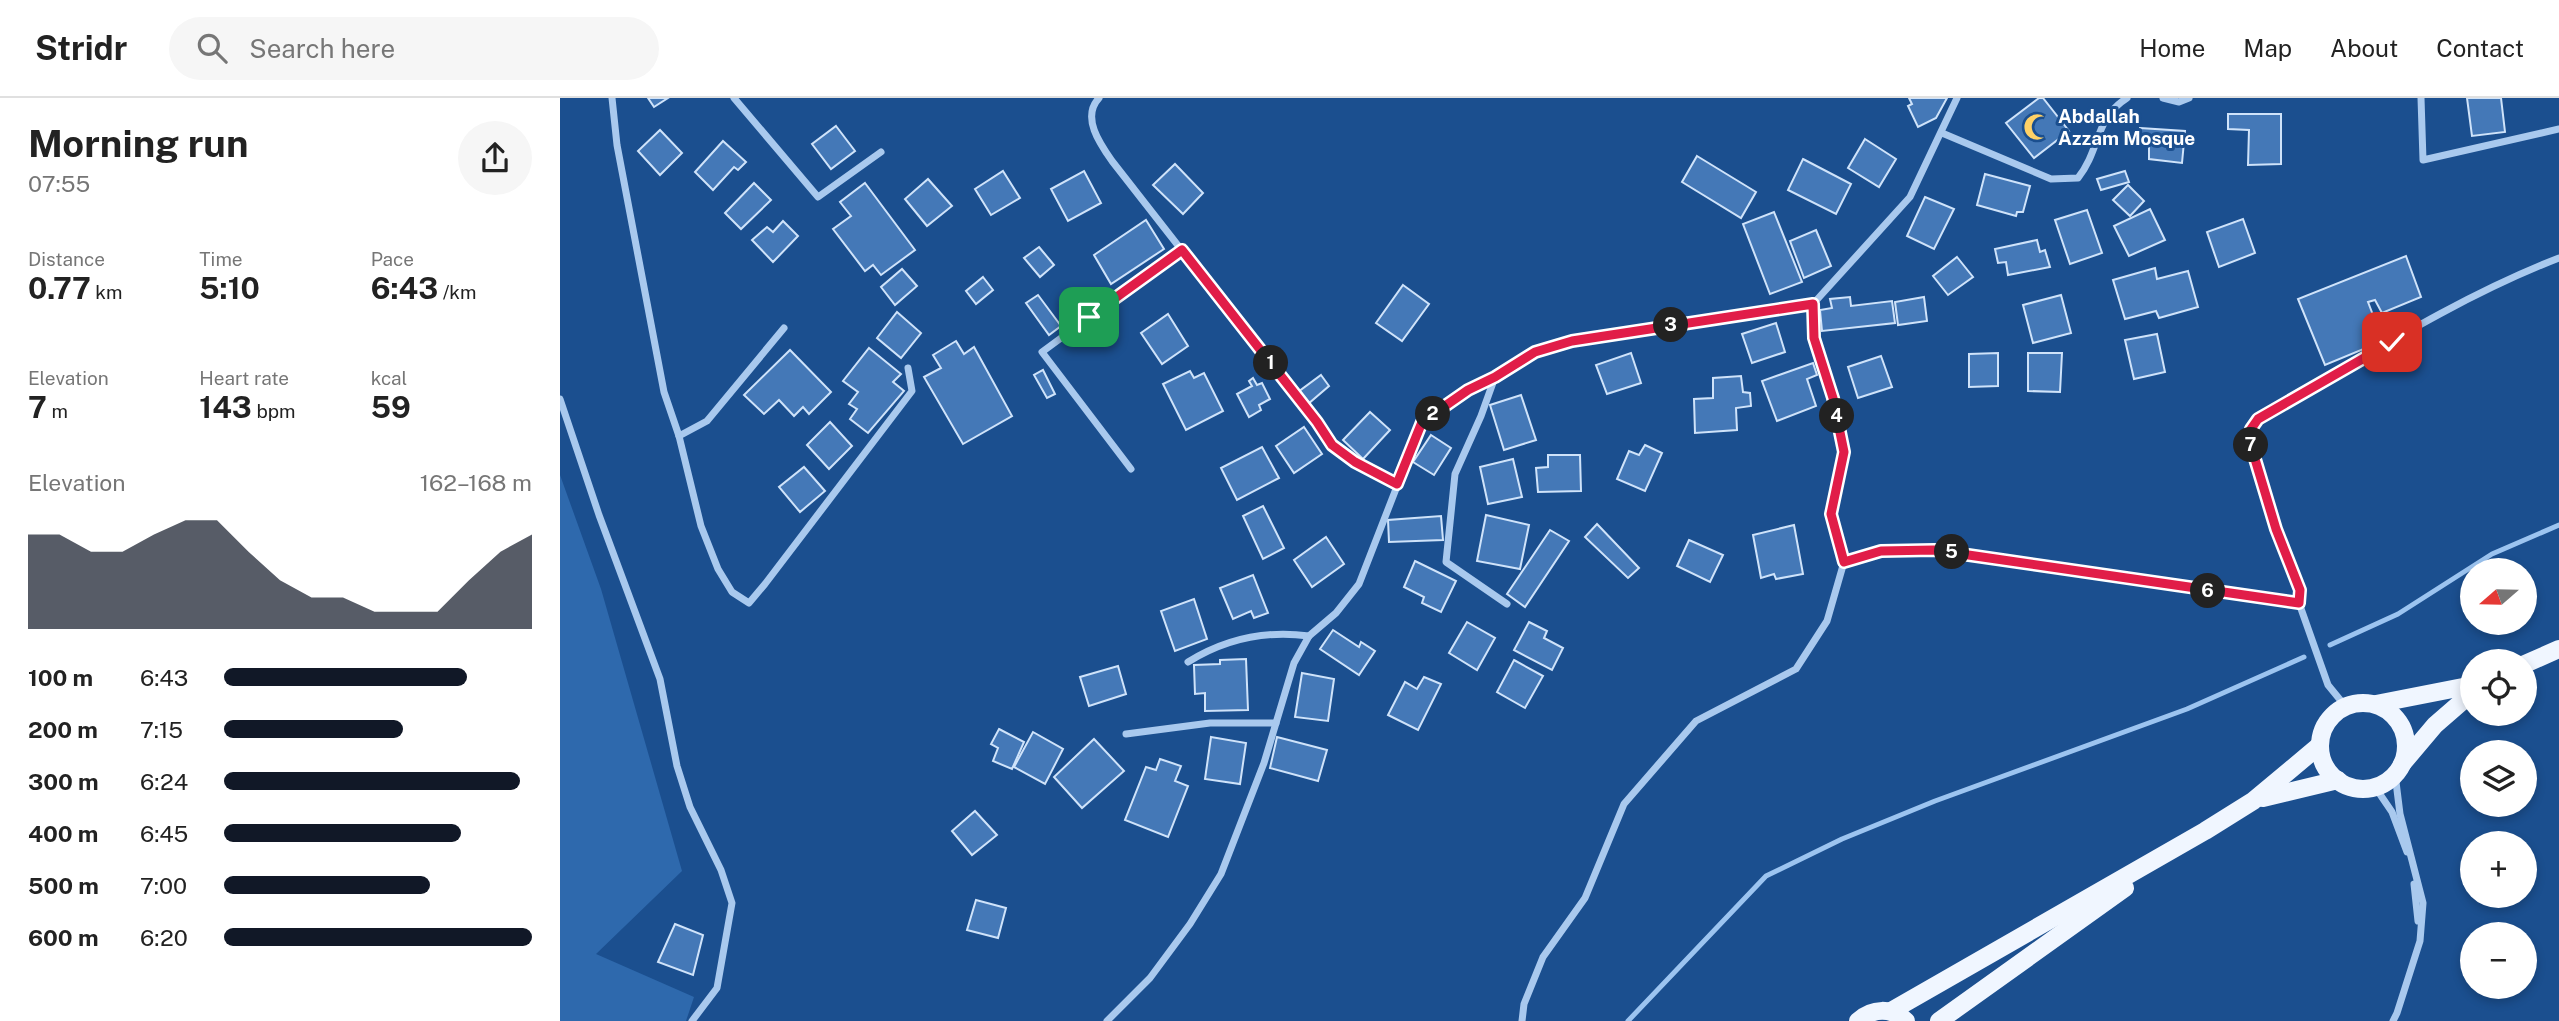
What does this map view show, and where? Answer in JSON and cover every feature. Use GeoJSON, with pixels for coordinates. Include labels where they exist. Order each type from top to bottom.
{"type":"FeatureCollection","features":[{"type":"Feature","properties":{"kind":"main road"},"geometry":{"type":"LineString","coordinates":[[2537,659],[2559,649]]}},
{"type":"Feature","properties":{"kind":"main road"},"geometry":{"type":"LineString","coordinates":[[2460,688],[2346,707],[2329,719],[2322,731],[2322,758],[2328,771],[2338,780],[2362,789],[2375,787],[2398,769],[2435,725],[2460,703]]}},
{"type":"Feature","properties":{"kind":"main road"},"geometry":{"type":"LineString","coordinates":[[2376,704],[2389,711],[2399,722],[2405,735],[2406,750],[2398,769]]}},
{"type":"Feature","properties":{"kind":"main road"},"geometry":{"type":"LineString","coordinates":[[1858,1021],[1877,1010],[1898,1016],[2253,801],[2320,744]]}},
{"type":"Feature","properties":{"kind":"main road"},"geometry":{"type":"LineString","coordinates":[[2253,801],[2338,780]]}},
{"type":"Feature","properties":{"kind":"main road"},"geometry":{"type":"LineString","coordinates":[[1939,1021],[2205,831]]}},
{"type":"Feature","properties":{"kind":"street"},"geometry":{"type":"LineString","coordinates":[[612,98],[617,145],[664,392],[679,436],[701,526],[718,569],[732,592],[749,603],[912,391],[908,368]]}},
{"type":"Feature","properties":{"kind":"street"},"geometry":{"type":"LineString","coordinates":[[734,98],[818,197],[881,152]]}},
{"type":"Feature","properties":{"kind":"street"},"geometry":{"type":"LineString","coordinates":[[1099,98],[1091,114],[1102,147],[1317,422],[1332,445],[1355,462],[1397,484]]}},
{"type":"Feature","properties":{"kind":"street"},"geometry":{"type":"LineString","coordinates":[[1107,1021],[1150,978],[1221,874],[1264,763],[1294,663],[1309,636],[1336,613],[1360,584],[1422,422],[1457,397],[1535,352],[1572,341],[1813,304],[1910,197],[1957,98]]}},
{"type":"Feature","properties":{"kind":"street"},"geometry":{"type":"LineString","coordinates":[[1942,133],[2051,179],[2078,178],[2090,163],[2103,121],[2114,106],[2127,98]]}},
{"type":"Feature","properties":{"kind":"street"},"geometry":{"type":"LineString","coordinates":[[2163,98],[2179,102],[2189,98]]}},
{"type":"Feature","properties":{"kind":"street"},"geometry":{"type":"LineString","coordinates":[[2421,98],[2423,160],[2559,129]]}},
{"type":"Feature","properties":{"kind":"street"},"geometry":{"type":"LineString","coordinates":[[1131,469],[1042,352],[1182,250]]}},
{"type":"Feature","properties":{"kind":"street"},"geometry":{"type":"LineString","coordinates":[[2346,707],[2328,685],[2299,603],[2300,590],[2276,529],[2249,439],[2251,429],[2258,419],[2459,303],[2511,277],[2559,258]]}},
{"type":"Feature","properties":{"kind":"street"},"geometry":{"type":"LineString","coordinates":[[1522,1021],[1524,1004],[1543,957],[1585,898],[1624,804],[1696,721],[1796,669],[1827,621],[1844,562],[1831,514],[1844,452],[1833,398],[1814,338],[1813,304]]}},
{"type":"Feature","properties":{"kind":"street"},"geometry":{"type":"LineString","coordinates":[[679,436],[707,421],[784,328]]}},
{"type":"Feature","properties":{"kind":"street"},"geometry":{"type":"LineString","coordinates":[[1495,377],[1455,474],[1446,562],[1507,604]]}},
{"type":"Feature","properties":{"kind":"street"},"geometry":{"type":"LineString","coordinates":[[560,399],[599,515],[660,679],[677,766],[690,807],[721,870],[732,903],[717,988],[692,1021]]}},
{"type":"Feature","properties":{"kind":"street"},"geometry":{"type":"LineString","coordinates":[[1844,562],[1881,551],[1934,550],[2299,603]]}},
{"type":"Feature","properties":{"kind":"street"},"geometry":{"type":"LineString","coordinates":[[1188,662],[1235,639],[1285,633],[1309,636]]}},
{"type":"Feature","properties":{"kind":"street"},"geometry":{"type":"LineString","coordinates":[[1126,734],[1210,723],[1276,723]]}},
{"type":"Feature","properties":{"kind":"street"},"geometry":{"type":"LineString","coordinates":[[2393,1021],[2398,1013],[2420,941],[2423,903],[2400,814],[2398,769]]}},
{"type":"Feature","properties":{"kind":"street"},"geometry":{"type":"LineString","coordinates":[[2375,787],[2392,812],[2408,856],[2416,892],[2420,941]]}},
{"type":"Feature","properties":{"kind":"shaded area"},"geometry":{"type":"Polygon","coordinates":[[[560,475],[601,589],[682,871],[596,954],[694,997],[686,1021],[560,1021],[560,475]]]}},
{"type":"Feature","properties":{"kind":"building"},"geometry":{"type":"Polygon","coordinates":[[[648,98],[668,98],[654,107],[648,98]]]}},
{"type":"Feature","properties":{"kind":"building"},"geometry":{"type":"Polygon","coordinates":[[[1909,98],[1947,98],[1936,118],[1918,127],[1908,106],[1912,104],[1909,98]]]}},
{"type":"Feature","properties":{"kind":"building","name":"Abdallah Azzam Mosque"},"geometry":{"type":"Polygon","coordinates":[[[2039,98],[2043,98],[2069,131],[2034,158],[2006,123],[2039,98]]]}},
{"type":"Feature","properties":{"kind":"building"},"geometry":{"type":"Polygon","coordinates":[[[2467,98],[2501,98],[2505,132],[2472,136],[2467,98]]]}},
{"type":"Feature","properties":{"kind":"building"},"geometry":{"type":"Polygon","coordinates":[[[2228,114],[2281,114],[2281,164],[2248,165],[2249,130],[2228,129],[2228,114]]]}},
{"type":"Feature","properties":{"kind":"building"},"geometry":{"type":"Polygon","coordinates":[[[836,126],[855,151],[831,169],[812,144],[836,126]]]}},
{"type":"Feature","properties":{"kind":"building"},"geometry":{"type":"Polygon","coordinates":[[[2140,128],[2185,131],[2182,163],[2149,159],[2149,142],[2138,141],[2140,128]]]}},
{"type":"Feature","properties":{"kind":"building"},"geometry":{"type":"Polygon","coordinates":[[[660,130],[682,153],[660,175],[638,151],[660,130]]]}},
{"type":"Feature","properties":{"kind":"building"},"geometry":{"type":"Polygon","coordinates":[[[1865,139],[1896,159],[1879,187],[1848,168],[1865,139]]]}},
{"type":"Feature","properties":{"kind":"building"},"geometry":{"type":"Polygon","coordinates":[[[723,141],[746,162],[738,170],[734,167],[713,190],[695,172],[723,141]]]}},
{"type":"Feature","properties":{"kind":"building"},"geometry":{"type":"Polygon","coordinates":[[[1697,156],[1756,192],[1741,218],[1682,182],[1697,156]]]}},
{"type":"Feature","properties":{"kind":"building"},"geometry":{"type":"Polygon","coordinates":[[[1803,159],[1851,184],[1836,214],[1788,190],[1803,159]]]}},
{"type":"Feature","properties":{"kind":"building"},"geometry":{"type":"Polygon","coordinates":[[[1175,164],[1203,193],[1183,214],[1153,185],[1175,164]]]}},
{"type":"Feature","properties":{"kind":"building"},"geometry":{"type":"Polygon","coordinates":[[[1003,171],[1020,198],[991,215],[975,189],[1003,171]]]}},
{"type":"Feature","properties":{"kind":"building"},"geometry":{"type":"Polygon","coordinates":[[[1084,171],[1101,203],[1068,221],[1051,189],[1084,171]]]}},
{"type":"Feature","properties":{"kind":"building"},"geometry":{"type":"Polygon","coordinates":[[[2125,171],[2129,182],[2101,190],[2097,179],[2125,171]]]}},
{"type":"Feature","properties":{"kind":"building"},"geometry":{"type":"Polygon","coordinates":[[[1985,174],[2030,186],[2023,212],[2017,212],[2016,216],[1977,205],[1985,174]]]}},
{"type":"Feature","properties":{"kind":"building"},"geometry":{"type":"Polygon","coordinates":[[[928,179],[952,206],[927,226],[905,199],[928,179]]]}},
{"type":"Feature","properties":{"kind":"building"},"geometry":{"type":"Polygon","coordinates":[[[754,183],[771,200],[741,229],[725,213],[754,183]]]}},
{"type":"Feature","properties":{"kind":"building"},"geometry":{"type":"Polygon","coordinates":[[[865,183],[915,250],[881,275],[873,265],[865,271],[833,229],[851,216],[840,202],[865,183]]]}},
{"type":"Feature","properties":{"kind":"building"},"geometry":{"type":"Polygon","coordinates":[[[2128,185],[2144,201],[2130,216],[2113,200],[2128,185]]]}},
{"type":"Feature","properties":{"kind":"building"},"geometry":{"type":"Polygon","coordinates":[[[1925,197],[1954,209],[1934,249],[1907,236],[1925,197]]]}},
{"type":"Feature","properties":{"kind":"building"},"geometry":{"type":"Polygon","coordinates":[[[2150,209],[2165,240],[2129,256],[2114,226],[2150,209]]]}},
{"type":"Feature","properties":{"kind":"building"},"geometry":{"type":"Polygon","coordinates":[[[2087,210],[2102,253],[2070,264],[2055,220],[2087,210]]]}},
{"type":"Feature","properties":{"kind":"building"},"geometry":{"type":"Polygon","coordinates":[[[1774,212],[1802,282],[1770,294],[1743,224],[1774,212]]]}},
{"type":"Feature","properties":{"kind":"building"},"geometry":{"type":"Polygon","coordinates":[[[2243,219],[2255,253],[2219,267],[2207,232],[2243,219]]]}},
{"type":"Feature","properties":{"kind":"building"},"geometry":{"type":"Polygon","coordinates":[[[1146,220],[1164,249],[1111,284],[1094,255],[1146,220]]]}},
{"type":"Feature","properties":{"kind":"building"},"geometry":{"type":"Polygon","coordinates":[[[783,221],[798,236],[773,262],[752,240],[767,227],[773,232],[783,221]]]}},
{"type":"Feature","properties":{"kind":"building"},"geometry":{"type":"Polygon","coordinates":[[[1816,230],[1831,266],[1804,278],[1790,241],[1816,230]]]}},
{"type":"Feature","properties":{"kind":"building"},"geometry":{"type":"Polygon","coordinates":[[[2037,240],[2040,252],[2045,250],[2050,267],[2008,275],[2006,262],[1998,263],[1995,249],[2037,240]]]}},
{"type":"Feature","properties":{"kind":"building"},"geometry":{"type":"Polygon","coordinates":[[[1039,247],[1054,265],[1040,277],[1024,258],[1039,247]]]}},
{"type":"Feature","properties":{"kind":"building"},"geometry":{"type":"Polygon","coordinates":[[[2406,256],[2421,297],[2382,313],[2375,300],[2368,302],[2383,341],[2325,365],[2298,299],[2406,256]]]}},
{"type":"Feature","properties":{"kind":"building"},"geometry":{"type":"Polygon","coordinates":[[[1957,257],[1973,277],[1948,295],[1933,276],[1957,257]]]}},
{"type":"Feature","properties":{"kind":"building"},"geometry":{"type":"Polygon","coordinates":[[[2155,268],[2157,279],[2188,271],[2198,307],[2159,318],[2156,311],[2125,319],[2113,280],[2155,268]]]}},
{"type":"Feature","properties":{"kind":"building"},"geometry":{"type":"Polygon","coordinates":[[[902,269],[917,286],[895,305],[881,287],[902,269]]]}},
{"type":"Feature","properties":{"kind":"building"},"geometry":{"type":"Polygon","coordinates":[[[983,277],[993,290],[976,304],[966,291],[983,277]]]}},
{"type":"Feature","properties":{"kind":"building"},"geometry":{"type":"Polygon","coordinates":[[[1403,285],[1429,304],[1402,341],[1376,323],[1403,285]]]}},
{"type":"Feature","properties":{"kind":"building"},"geometry":{"type":"Polygon","coordinates":[[[1038,295],[1061,326],[1049,335],[1026,303],[1038,295]]]}},
{"type":"Feature","properties":{"kind":"building"},"geometry":{"type":"Polygon","coordinates":[[[2061,295],[2071,333],[2033,343],[2023,305],[2061,295]]]}},
{"type":"Feature","properties":{"kind":"building"},"geometry":{"type":"Polygon","coordinates":[[[1850,297],[1851,306],[1892,301],[1895,323],[1822,331],[1820,310],[1832,308],[1830,299],[1850,297]]]}},
{"type":"Feature","properties":{"kind":"building"},"geometry":{"type":"Polygon","coordinates":[[[1924,297],[1927,321],[1898,325],[1895,302],[1924,297]]]}},
{"type":"Feature","properties":{"kind":"building"},"geometry":{"type":"Polygon","coordinates":[[[897,312],[921,333],[901,358],[877,338],[897,312]]]}},
{"type":"Feature","properties":{"kind":"building"},"geometry":{"type":"Polygon","coordinates":[[[1168,314],[1188,346],[1162,364],[1141,333],[1168,314]]]}},
{"type":"Feature","properties":{"kind":"building"},"geometry":{"type":"Polygon","coordinates":[[[1776,323],[1785,352],[1752,363],[1742,334],[1776,323]]]}},
{"type":"Feature","properties":{"kind":"building"},"geometry":{"type":"Polygon","coordinates":[[[2157,334],[2165,372],[2134,379],[2125,340],[2157,334]]]}},
{"type":"Feature","properties":{"kind":"building"},"geometry":{"type":"Polygon","coordinates":[[[956,341],[964,354],[974,347],[1012,416],[963,444],[924,377],[941,368],[933,355],[956,341]]]}},
{"type":"Feature","properties":{"kind":"building"},"geometry":{"type":"Polygon","coordinates":[[[869,348],[901,374],[893,382],[904,391],[868,433],[850,419],[857,409],[849,404],[858,392],[843,381],[869,348]]]}},
{"type":"Feature","properties":{"kind":"building"},"geometry":{"type":"Polygon","coordinates":[[[790,350],[831,392],[809,414],[803,407],[794,416],[779,400],[764,414],[744,395],[790,350]]]}},
{"type":"Feature","properties":{"kind":"building"},"geometry":{"type":"Polygon","coordinates":[[[1631,353],[1641,383],[1607,394],[1596,365],[1631,353]]]}},
{"type":"Feature","properties":{"kind":"building"},"geometry":{"type":"Polygon","coordinates":[[[1998,353],[1998,386],[1969,387],[1969,354],[1998,353]]]}},
{"type":"Feature","properties":{"kind":"building"},"geometry":{"type":"Polygon","coordinates":[[[2028,353],[2062,353],[2060,392],[2028,391],[2028,353]]]}},
{"type":"Feature","properties":{"kind":"building"},"geometry":{"type":"Polygon","coordinates":[[[1881,356],[1892,387],[1858,398],[1848,367],[1881,356]]]}},
{"type":"Feature","properties":{"kind":"building"},"geometry":{"type":"Polygon","coordinates":[[[1813,363],[1817,375],[1807,379],[1816,406],[1777,421],[1762,381],[1813,363]]]}},
{"type":"Feature","properties":{"kind":"building"},"geometry":{"type":"Polygon","coordinates":[[[1043,370],[1055,394],[1047,398],[1034,375],[1043,370]]]}},
{"type":"Feature","properties":{"kind":"building"},"geometry":{"type":"Polygon","coordinates":[[[1190,371],[1194,378],[1204,373],[1223,411],[1186,430],[1163,384],[1190,371]]]}},
{"type":"Feature","properties":{"kind":"building"},"geometry":{"type":"Polygon","coordinates":[[[1321,375],[1329,386],[1308,404],[1298,392],[1321,375]]]}},
{"type":"Feature","properties":{"kind":"building"},"geometry":{"type":"Polygon","coordinates":[[[1741,376],[1743,392],[1750,393],[1751,406],[1736,408],[1737,430],[1695,433],[1694,399],[1713,398],[1713,378],[1741,376]]]}},
{"type":"Feature","properties":{"kind":"building"},"geometry":{"type":"Polygon","coordinates":[[[1253,378],[1257,385],[1262,383],[1270,399],[1259,405],[1261,410],[1249,417],[1237,394],[1252,386],[1249,381],[1253,378]]]}},
{"type":"Feature","properties":{"kind":"building"},"geometry":{"type":"Polygon","coordinates":[[[1521,395],[1536,440],[1504,450],[1490,405],[1521,395]]]}},
{"type":"Feature","properties":{"kind":"building"},"geometry":{"type":"Polygon","coordinates":[[[1370,412],[1390,430],[1363,459],[1343,440],[1370,412]]]}},
{"type":"Feature","properties":{"kind":"building"},"geometry":{"type":"Polygon","coordinates":[[[830,422],[852,446],[829,469],[807,445],[830,422]]]}},
{"type":"Feature","properties":{"kind":"building"},"geometry":{"type":"Polygon","coordinates":[[[1304,427],[1322,454],[1294,473],[1276,446],[1304,427]]]}},
{"type":"Feature","properties":{"kind":"building"},"geometry":{"type":"Polygon","coordinates":[[[1431,435],[1451,448],[1434,475],[1413,462],[1431,435]]]}},
{"type":"Feature","properties":{"kind":"building"},"geometry":{"type":"Polygon","coordinates":[[[1645,445],[1662,453],[1645,491],[1617,479],[1629,451],[1639,455],[1645,445]]]}},
{"type":"Feature","properties":{"kind":"building"},"geometry":{"type":"Polygon","coordinates":[[[1262,447],[1279,478],[1237,500],[1221,468],[1262,447]]]}},
{"type":"Feature","properties":{"kind":"building"},"geometry":{"type":"Polygon","coordinates":[[[1548,455],[1580,455],[1581,491],[1538,492],[1536,468],[1548,467],[1548,455]]]}},
{"type":"Feature","properties":{"kind":"building"},"geometry":{"type":"Polygon","coordinates":[[[1513,459],[1522,497],[1488,504],[1480,467],[1513,459]]]}},
{"type":"Feature","properties":{"kind":"building"},"geometry":{"type":"Polygon","coordinates":[[[804,467],[825,491],[800,512],[779,487],[804,467]]]}},
{"type":"Feature","properties":{"kind":"building"},"geometry":{"type":"Polygon","coordinates":[[[1263,506],[1284,548],[1263,559],[1243,516],[1263,506]]]}},
{"type":"Feature","properties":{"kind":"building"},"geometry":{"type":"Polygon","coordinates":[[[1486,515],[1529,525],[1520,569],[1477,561],[1486,515]]]}},
{"type":"Feature","properties":{"kind":"building"},"geometry":{"type":"Polygon","coordinates":[[[1441,516],[1443,540],[1389,542],[1388,520],[1441,516]]]}},
{"type":"Feature","properties":{"kind":"building"},"geometry":{"type":"Polygon","coordinates":[[[1597,524],[1639,568],[1628,578],[1585,537],[1597,524]]]}},
{"type":"Feature","properties":{"kind":"building"},"geometry":{"type":"Polygon","coordinates":[[[1794,525],[1803,574],[1776,579],[1774,574],[1761,578],[1753,535],[1794,525]]]}},
{"type":"Feature","properties":{"kind":"building"},"geometry":{"type":"Polygon","coordinates":[[[1550,530],[1569,541],[1525,607],[1507,594],[1550,530]]]}},
{"type":"Feature","properties":{"kind":"building"},"geometry":{"type":"Polygon","coordinates":[[[1326,537],[1344,564],[1312,587],[1294,560],[1326,537]]]}},
{"type":"Feature","properties":{"kind":"building"},"geometry":{"type":"Polygon","coordinates":[[[1689,540],[1723,555],[1710,582],[1677,566],[1689,540]]]}},
{"type":"Feature","properties":{"kind":"building"},"geometry":{"type":"Polygon","coordinates":[[[1415,561],[1456,581],[1441,612],[1422,603],[1424,597],[1404,587],[1415,561]]]}},
{"type":"Feature","properties":{"kind":"building"},"geometry":{"type":"Polygon","coordinates":[[[1253,575],[1268,613],[1254,618],[1251,611],[1233,619],[1220,588],[1253,575]]]}},
{"type":"Feature","properties":{"kind":"building"},"geometry":{"type":"Polygon","coordinates":[[[1194,599],[1207,639],[1175,651],[1161,611],[1194,599]]]}},
{"type":"Feature","properties":{"kind":"building"},"geometry":{"type":"Polygon","coordinates":[[[1467,622],[1495,638],[1477,670],[1449,653],[1467,622]]]}},
{"type":"Feature","properties":{"kind":"building"},"geometry":{"type":"Polygon","coordinates":[[[1529,622],[1547,631],[1544,638],[1563,648],[1552,670],[1514,650],[1529,622]]]}},
{"type":"Feature","properties":{"kind":"building"},"geometry":{"type":"Polygon","coordinates":[[[1333,630],[1359,647],[1361,642],[1375,651],[1359,675],[1320,649],[1333,630]]]}},
{"type":"Feature","properties":{"kind":"building"},"geometry":{"type":"Polygon","coordinates":[[[1246,659],[1248,710],[1205,711],[1205,693],[1195,694],[1194,665],[1246,659]]]}},
{"type":"Feature","properties":{"kind":"building"},"geometry":{"type":"Polygon","coordinates":[[[1514,660],[1543,676],[1525,708],[1497,692],[1514,660]]]}},
{"type":"Feature","properties":{"kind":"building"},"geometry":{"type":"Polygon","coordinates":[[[1118,666],[1126,694],[1089,706],[1080,677],[1118,666]]]}},
{"type":"Feature","properties":{"kind":"building"},"geometry":{"type":"Polygon","coordinates":[[[1302,673],[1334,679],[1328,721],[1295,717],[1302,673]]]}},
{"type":"Feature","properties":{"kind":"building"},"geometry":{"type":"Polygon","coordinates":[[[1424,677],[1441,684],[1418,730],[1388,715],[1405,682],[1417,689],[1424,677]]]}},
{"type":"Feature","properties":{"kind":"building"},"geometry":{"type":"Polygon","coordinates":[[[999,729],[1024,742],[1012,769],[993,761],[998,748],[991,744],[999,729]]]}},
{"type":"Feature","properties":{"kind":"building"},"geometry":{"type":"Polygon","coordinates":[[[1033,732],[1063,749],[1045,784],[1014,767],[1033,732]]]}},
{"type":"Feature","properties":{"kind":"building"},"geometry":{"type":"Polygon","coordinates":[[[1211,737],[1246,743],[1240,784],[1205,779],[1211,737]]]}},
{"type":"Feature","properties":{"kind":"building"},"geometry":{"type":"Polygon","coordinates":[[[1277,737],[1327,750],[1318,781],[1270,768],[1277,737]]]}},
{"type":"Feature","properties":{"kind":"building"},"geometry":{"type":"Polygon","coordinates":[[[1094,739],[1124,771],[1082,808],[1054,777],[1094,739]]]}},
{"type":"Feature","properties":{"kind":"building"},"geometry":{"type":"Polygon","coordinates":[[[1160,759],[1181,766],[1175,781],[1188,786],[1168,837],[1125,820],[1146,767],[1156,770],[1160,759]]]}},
{"type":"Feature","properties":{"kind":"building"},"geometry":{"type":"Polygon","coordinates":[[[975,811],[997,835],[972,855],[952,831],[975,811]]]}},
{"type":"Feature","properties":{"kind":"building"},"geometry":{"type":"Polygon","coordinates":[[[976,900],[1006,908],[998,938],[967,930],[976,900]]]}},
{"type":"Feature","properties":{"kind":"building"},"geometry":{"type":"Polygon","coordinates":[[[675,924],[703,935],[693,975],[658,962],[675,924]]]}},
{"type":"Feature","properties":{"kind":"waterway"},"geometry":{"type":"LineString","coordinates":[[2330,645],[2398,614],[2492,554],[2559,525]]}},
{"type":"Feature","properties":{"kind":"waterway"},"geometry":{"type":"LineString","coordinates":[[1628,1021],[1766,876],[1842,839],[1935,801],[2187,709],[2304,657]]}},
{"type":"Feature","properties":{"kind":"place","name":"Abdallah Azzam Mosque"},"geometry":{"type":"Point","coordinates":[2037,127]}},
{"type":"Feature","properties":{"kind":"route"},"geometry":{"type":"LineString","coordinates":[[1089,317],[1182,250],[1317,422],[1332,445],[1355,462],[1397,484],[1422,422],[1468,390],[1535,352],[1572,341],[1813,304],[1814,338],[1833,398],[1844,452],[1831,514],[1844,562],[1881,551],[1934,550],[2299,603],[2300,590],[2276,529],[2249,439],[2251,429],[2258,419],[2392,342]]}}]}
